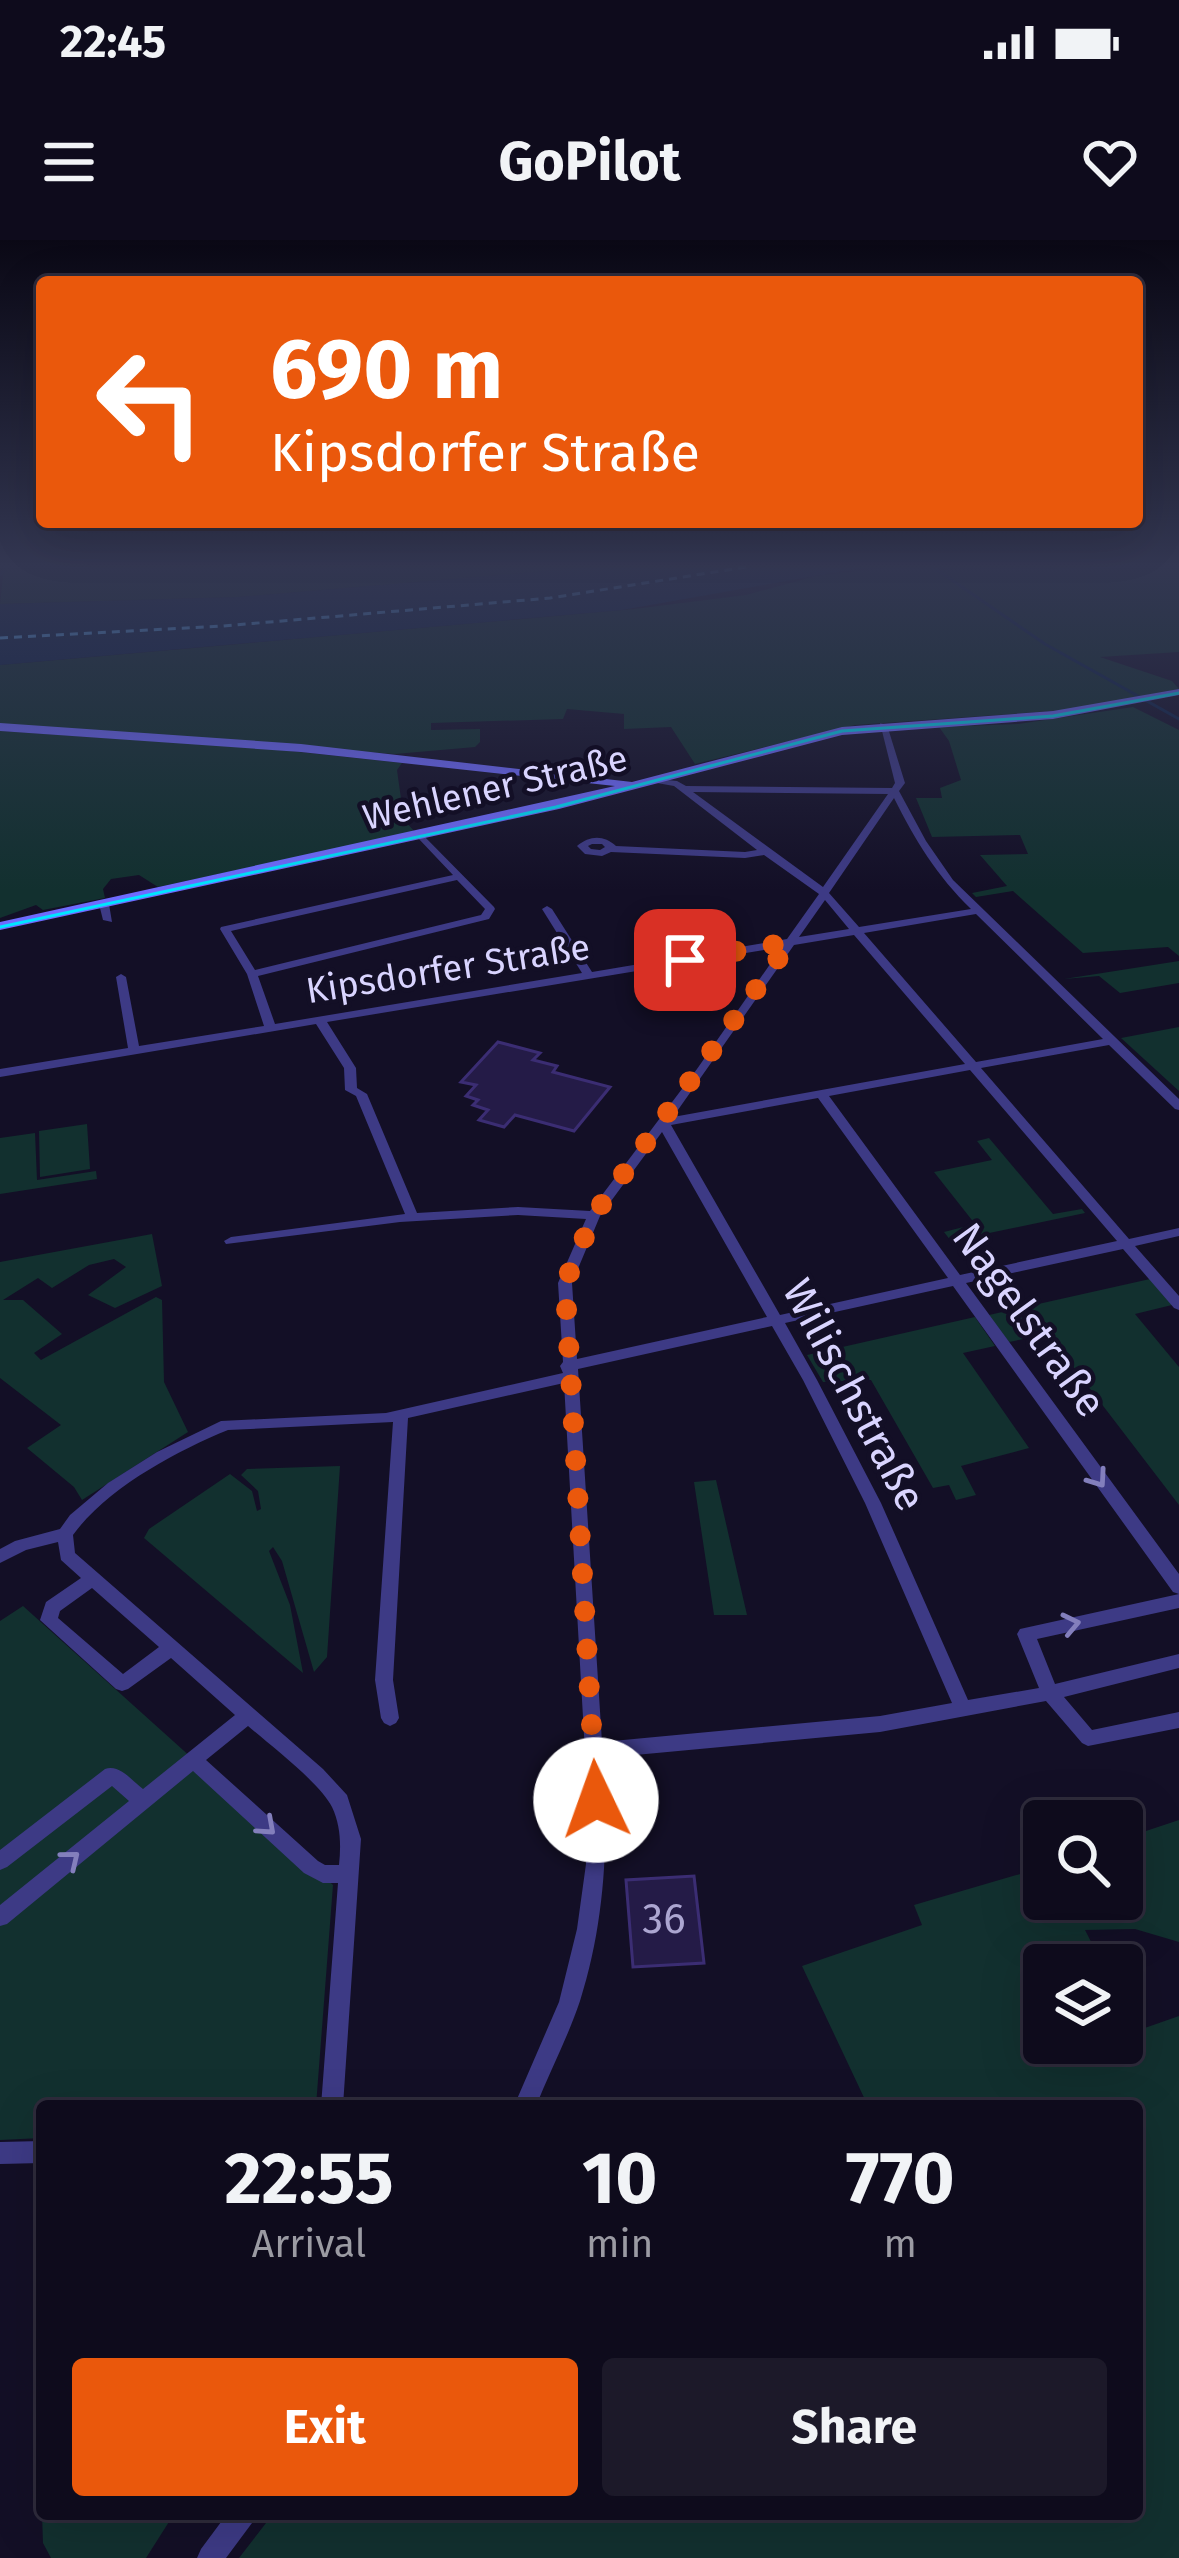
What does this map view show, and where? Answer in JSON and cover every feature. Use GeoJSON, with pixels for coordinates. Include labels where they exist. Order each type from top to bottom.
{"type":"FeatureCollection","features":[{"type":"Feature","properties":{"kind":"main road","name":"Wehlener Straße"},"geometry":{"type":"LineString","coordinates":[[0,926],[106,912],[652,783],[831,733],[884,724],[1053,715],[1179,692]]}},
{"type":"Feature","properties":{"kind":"main road"},"geometry":{"type":"LineString","coordinates":[[0,727],[301,748],[652,783]]}},
{"type":"Feature","properties":{"kind":"street"},"geometry":{"type":"LineString","coordinates":[[528,2100],[569,2002],[587,1930],[596,1864],[594,1751],[565,1283],[594,1215],[896,791],[900,783],[884,724]]}},
{"type":"Feature","properties":{"kind":"street"},"geometry":{"type":"LineString","coordinates":[[652,783],[685,789],[896,791]]}},
{"type":"Feature","properties":{"kind":"street"},"geometry":{"type":"LineString","coordinates":[[685,789],[824,893],[1179,1305]]}},
{"type":"Feature","properties":{"kind":"street"},"geometry":{"type":"LineString","coordinates":[[896,791],[921,841],[977,911],[1179,1106]]}},
{"type":"Feature","properties":{"kind":"street"},"geometry":{"type":"LineString","coordinates":[[252,974],[485,917],[490,910],[421,836]]}},
{"type":"Feature","properties":{"kind":"street"},"geometry":{"type":"LineString","coordinates":[[610,849],[773,855]]}},
{"type":"Feature","properties":{"kind":"street"},"geometry":{"type":"LineString","coordinates":[[271,1029],[252,974],[225,929],[458,877]]}},
{"type":"Feature","properties":{"kind":"street"},"geometry":{"type":"LineString","coordinates":[[547,909],[590,976]]}},
{"type":"Feature","properties":{"kind":"street","name":"Kipsdorfer Straße"},"geometry":{"type":"LineString","coordinates":[[0,1073],[977,911]]}},
{"type":"Feature","properties":{"kind":"street"},"geometry":{"type":"LineString","coordinates":[[122,977],[134,1051]]}},
{"type":"Feature","properties":{"kind":"street"},"geometry":{"type":"LineString","coordinates":[[320,1021],[352,1078],[350,1090],[361,1094],[413,1218]]}},
{"type":"Feature","properties":{"kind":"street"},"geometry":{"type":"LineString","coordinates":[[663,1123],[1111,1041]]}},
{"type":"Feature","properties":{"kind":"street","name":"Nagelstraße"},"geometry":{"type":"LineString","coordinates":[[822,1095],[1179,1587]]}},
{"type":"Feature","properties":{"kind":"street","name":"Wilischstraße"},"geometry":{"type":"LineString","coordinates":[[663,1123],[873,1503],[963,1709]]}},
{"type":"Feature","properties":{"kind":"street"},"geometry":{"type":"LineString","coordinates":[[231,1241],[413,1218],[518,1217],[572,1210],[594,1215]]}},
{"type":"Feature","properties":{"kind":"street"},"geometry":{"type":"LineString","coordinates":[[0,1557],[22,1545],[65,1534],[87,1508],[203,1432],[243,1422],[401,1415],[777,1322],[1179,1232]]}},
{"type":"Feature","properties":{"kind":"street"},"geometry":{"type":"LineString","coordinates":[[390,1718],[380,1684],[401,1415]]}},
{"type":"Feature","properties":{"kind":"street"},"geometry":{"type":"LineString","coordinates":[[65,1534],[68,1556],[340,1801],[350,1825],[332,2100]]}},
{"type":"Feature","properties":{"kind":"street"},"geometry":{"type":"LineString","coordinates":[[92,1579],[52,1607],[49,1620],[107,1671],[122,1684],[171,1648]]}},
{"type":"Feature","properties":{"kind":"street"},"geometry":{"type":"LineString","coordinates":[[1179,1601],[1026,1634],[1050,1694],[1088,1738],[1179,1720]]}},
{"type":"Feature","properties":{"kind":"street"},"geometry":{"type":"LineString","coordinates":[[594,1751],[808,1733],[1050,1694],[1179,1661]]}},
{"type":"Feature","properties":{"kind":"street"},"geometry":{"type":"LineString","coordinates":[[0,1917],[248,1715]]}},
{"type":"Feature","properties":{"kind":"street"},"geometry":{"type":"LineString","coordinates":[[193,1760],[311,1867],[323,1874],[348,1874]]}},
{"type":"Feature","properties":{"kind":"street"},"geometry":{"type":"LineString","coordinates":[[0,1861],[112,1775],[143,1801]]}},
{"type":"Feature","properties":{"kind":"street"},"geometry":{"type":"LineString","coordinates":[[0,2153],[36,2152]]}},
{"type":"Feature","properties":{"kind":"street"},"geometry":{"type":"LineString","coordinates":[[210,2558],[238,2520]]}},
{"type":"Feature","properties":{"kind":"green space"},"geometry":{"type":"Polygon","coordinates":[[[0,675],[1155,675],[1179,689],[1066,710],[855,725],[695,764],[671,727],[624,729],[624,714],[567,709],[563,719],[431,723],[431,730],[480,729],[480,742],[475,747],[395,754],[0,724],[0,675]]]}},
{"type":"Feature","properties":{"kind":"green space"},"geometry":{"type":"Polygon","coordinates":[[[1133,707],[1179,730],[1179,956],[1168,947],[1083,953],[1013,891],[976,897],[972,893],[1007,886],[980,855],[1028,854],[1020,835],[932,837],[916,798],[942,798],[940,788],[961,780],[949,741],[939,727],[1018,724],[1133,707]]]}},
{"type":"Feature","properties":{"kind":"green space"},"geometry":{"type":"Polygon","coordinates":[[[0,731],[402,763],[397,770],[404,820],[415,832],[158,887],[139,875],[111,879],[103,889],[105,898],[43,910],[36,905],[0,918],[0,731]]]}},
{"type":"Feature","properties":{"kind":"green space"},"geometry":{"type":"Polygon","coordinates":[[[1179,961],[1179,983],[1120,993],[1099,976],[1064,979],[1179,961]]]}},
{"type":"Feature","properties":{"kind":"green space"},"geometry":{"type":"Polygon","coordinates":[[[1179,1027],[1179,1091],[1121,1038],[1179,1027]]]}},
{"type":"Feature","properties":{"kind":"green space"},"geometry":{"type":"Polygon","coordinates":[[[87,1124],[90,1169],[40,1177],[39,1131],[87,1124]]]}},
{"type":"Feature","properties":{"kind":"green space"},"geometry":{"type":"Polygon","coordinates":[[[35,1133],[37,1180],[96,1171],[97,1179],[0,1194],[0,1138],[35,1133]]]}},
{"type":"Feature","properties":{"kind":"green space"},"geometry":{"type":"Polygon","coordinates":[[[989,1138],[1053,1214],[1082,1209],[1085,1213],[951,1241],[944,1232],[975,1224],[934,1172],[992,1160],[977,1141],[989,1138]]]}},
{"type":"Feature","properties":{"kind":"green space"},"geometry":{"type":"Polygon","coordinates":[[[152,1234],[162,1286],[115,1308],[88,1295],[126,1267],[114,1259],[89,1265],[52,1288],[38,1278],[3,1300],[23,1300],[62,1334],[34,1353],[41,1360],[156,1297],[162,1300],[164,1382],[188,1432],[82,1500],[74,1487],[27,1448],[61,1425],[0,1378],[0,1262],[152,1234]]]}},
{"type":"Feature","properties":{"kind":"green space"},"geometry":{"type":"Polygon","coordinates":[[[1150,1279],[1172,1305],[1135,1314],[1179,1367],[1179,1505],[1048,1334],[1009,1342],[989,1315],[1150,1279]]]}},
{"type":"Feature","properties":{"kind":"green space"},"geometry":{"type":"Polygon","coordinates":[[[975,1317],[995,1346],[963,1353],[1029,1448],[961,1466],[976,1495],[956,1500],[949,1485],[933,1488],[871,1380],[823,1382],[807,1355],[975,1317]]]}},
{"type":"Feature","properties":{"kind":"green space"},"geometry":{"type":"Polygon","coordinates":[[[340,1466],[327,1657],[314,1672],[282,1561],[273,1547],[269,1551],[290,1605],[303,1673],[144,1538],[149,1529],[230,1474],[252,1491],[257,1511],[261,1509],[258,1491],[241,1475],[247,1469],[340,1466]]]}},
{"type":"Feature","properties":{"kind":"green space"},"geometry":{"type":"Polygon","coordinates":[[[716,1480],[747,1615],[714,1615],[694,1482],[716,1480]]]}},
{"type":"Feature","properties":{"kind":"green space"},"geometry":{"type":"Polygon","coordinates":[[[23,1606],[333,1885],[316,2100],[36,2100],[36,2138],[0,2140],[0,1621],[23,1606]]]}},
{"type":"Feature","properties":{"kind":"green space"},"geometry":{"type":"Polygon","coordinates":[[[1179,1820],[1179,1942],[1135,1929],[1085,1930],[1092,1944],[1023,1944],[1023,2064],[1143,2064],[1143,2029],[1179,2016],[1179,2558],[239,2558],[268,2520],[1143,2520],[1143,2100],[865,2100],[802,1966],[922,1925],[914,1905],[1023,1873],[1023,1920],[1143,1920],[1143,1832],[1179,1820]]]}},
{"type":"Feature","properties":{"kind":"green space"},"geometry":{"type":"Polygon","coordinates":[[[42,2520],[170,2520],[146,2558],[51,2558],[43,2543],[42,2520]]]}},
{"type":"Feature","properties":{"kind":"building"},"geometry":{"type":"Polygon","coordinates":[[[498,1042],[540,1053],[533,1060],[557,1066],[553,1072],[610,1087],[574,1131],[515,1115],[504,1127],[479,1120],[488,1110],[473,1105],[478,1100],[466,1096],[476,1085],[461,1082],[498,1042]]]}},
{"type":"Feature","properties":{"kind":"building"},"geometry":{"type":"Polygon","coordinates":[[[694,1876],[704,1963],[633,1967],[626,1880],[694,1876]]]}},
{"type":"Feature","properties":{"kind":"waterway"},"geometry":{"type":"LineString","coordinates":[[1101,675],[1179,719]]}},
{"type":"Feature","properties":{"kind":"tram line"},"geometry":{"type":"LineString","coordinates":[[0,927],[556,807],[842,731],[1053,716],[1179,693]]}},
{"type":"Feature","properties":{"kind":"route"},"geometry":{"type":"LineString","coordinates":[[596,1800],[565,1283],[594,1215],[790,942],[685,960]]}}]}
